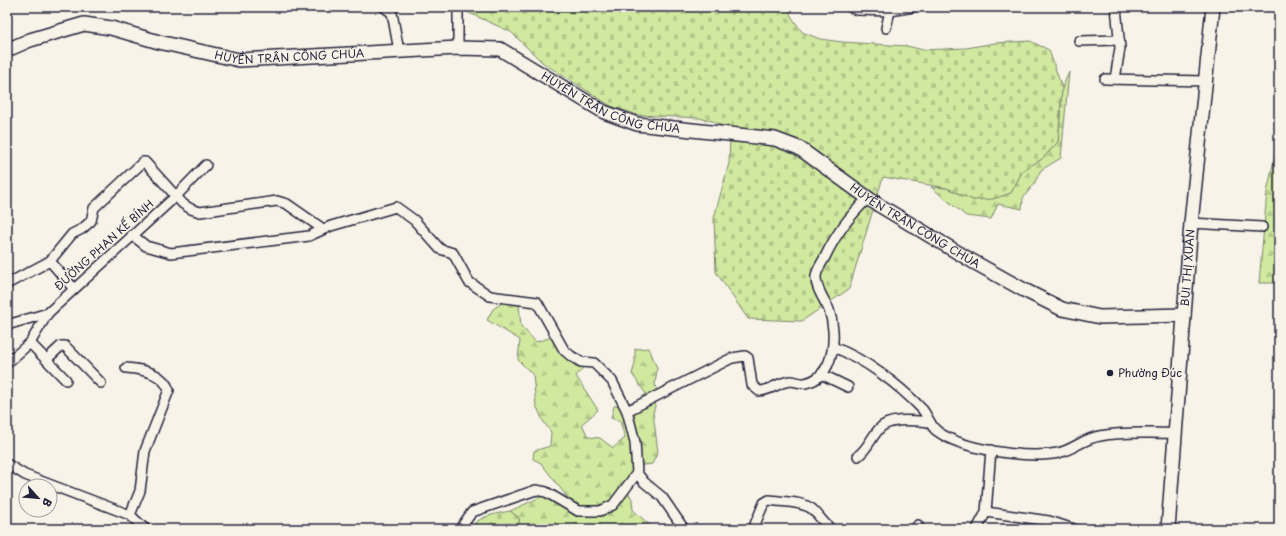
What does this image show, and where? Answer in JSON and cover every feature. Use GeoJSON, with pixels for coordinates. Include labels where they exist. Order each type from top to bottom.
{"type":"FeatureCollection","features":[{"type":"Feature","properties":{"kind":"street"},"geometry":{"type":"LineString","coordinates":[[384,7],[392,13],[399,51]]}},
{"type":"Feature","properties":{"kind":"street"},"geometry":{"type":"LineString","coordinates":[[458,7],[458,48]]}},
{"type":"Feature","properties":{"kind":"street"},"geometry":{"type":"LineString","coordinates":[[850,7],[857,10],[890,11],[913,7]]}},
{"type":"Feature","properties":{"kind":"street"},"geometry":{"type":"LineString","coordinates":[[1115,79],[1119,40],[1116,7]]}},
{"type":"Feature","properties":{"kind":"street","name":"BÙI THỊ XUÂN"},"geometry":{"type":"LineString","coordinates":[[1168,529],[1191,223],[1213,7]]}},
{"type":"Feature","properties":{"kind":"street"},"geometry":{"type":"LineString","coordinates":[[886,28],[890,11]]}},
{"type":"Feature","properties":{"kind":"street","name":"HUYỀN TRÂN CÔNG CHÚA"},"geometry":{"type":"LineString","coordinates":[[7,50],[30,40],[84,24],[111,28],[159,42],[238,60],[458,48],[500,49],[604,112],[637,124],[775,139],[799,148],[868,198],[972,261],[1062,309],[1100,317],[1184,315]]}},
{"type":"Feature","properties":{"kind":"street"},"geometry":{"type":"LineString","coordinates":[[1079,41],[1119,40]]}},
{"type":"Feature","properties":{"kind":"street"},"geometry":{"type":"LineString","coordinates":[[1105,79],[1206,81]]}},
{"type":"Feature","properties":{"kind":"street"},"geometry":{"type":"LineString","coordinates":[[7,284],[50,261],[72,234],[82,229],[91,221],[94,208],[143,162],[145,162],[183,204],[200,212],[278,201],[286,204],[323,229]]}},
{"type":"Feature","properties":{"kind":"street","name":"ĐƯỜNG PHAN KẾ BÍNH"},"geometry":{"type":"LineString","coordinates":[[7,325],[48,313],[176,196],[206,165]]}},
{"type":"Feature","properties":{"kind":"street"},"geometry":{"type":"LineString","coordinates":[[627,411],[732,358],[743,356],[748,358],[752,384],[759,391],[766,391],[790,381],[806,383],[816,379],[821,374],[828,361],[833,347],[834,335],[832,322],[817,284],[816,274],[836,235],[849,217],[868,198]]}},
{"type":"Feature","properties":{"kind":"street"},"geometry":{"type":"LineString","coordinates":[[132,235],[146,246],[171,253],[309,236],[323,229],[396,207],[414,220],[440,249],[453,253],[469,282],[490,296],[537,302],[564,350],[581,362],[594,363],[612,381],[627,411],[635,442],[637,474],[662,498],[684,529]]}},
{"type":"Feature","properties":{"kind":"street"},"geometry":{"type":"LineString","coordinates":[[1191,223],[1262,227]]}},
{"type":"Feature","properties":{"kind":"street"},"geometry":{"type":"LineString","coordinates":[[50,261],[74,289]]}},
{"type":"Feature","properties":{"kind":"street"},"geometry":{"type":"LineString","coordinates":[[7,362],[30,342],[48,313]]}},
{"type":"Feature","properties":{"kind":"street"},"geometry":{"type":"LineString","coordinates":[[30,342],[66,380]]}},
{"type":"Feature","properties":{"kind":"street"},"geometry":{"type":"LineString","coordinates":[[47,359],[61,346],[65,346],[101,383]]}},
{"type":"Feature","properties":{"kind":"street"},"geometry":{"type":"LineString","coordinates":[[833,347],[860,360],[894,385],[923,410],[933,428],[943,435],[973,448],[1038,455],[1065,450],[1098,436],[1117,433],[1175,433]]}},
{"type":"Feature","properties":{"kind":"street"},"geometry":{"type":"LineString","coordinates":[[126,368],[146,370],[163,381],[170,390],[145,451],[140,491],[130,515]]}},
{"type":"Feature","properties":{"kind":"street"},"geometry":{"type":"LineString","coordinates":[[821,374],[848,387]]}},
{"type":"Feature","properties":{"kind":"street"},"geometry":{"type":"LineString","coordinates":[[858,456],[867,449],[878,430],[886,424],[905,420],[930,422]]}},
{"type":"Feature","properties":{"kind":"street"},"geometry":{"type":"LineString","coordinates":[[978,529],[986,512],[991,450]]}},
{"type":"Feature","properties":{"kind":"street"},"geometry":{"type":"LineString","coordinates":[[7,464],[25,475],[130,515],[144,529]]}},
{"type":"Feature","properties":{"kind":"street"},"geometry":{"type":"LineString","coordinates":[[460,529],[472,512],[536,490],[546,492],[578,511],[600,511],[613,505],[637,474]]}},
{"type":"Feature","properties":{"kind":"street"},"geometry":{"type":"LineString","coordinates":[[753,529],[764,502],[769,500],[807,506],[813,510],[831,529]]}},
{"type":"Feature","properties":{"kind":"street"},"geometry":{"type":"LineString","coordinates":[[986,512],[1048,521],[1074,529]]}},
{"type":"Feature","properties":{"kind":"green space"},"geometry":{"type":"Polygon","coordinates":[[[467,7],[788,7],[791,16],[802,32],[820,39],[842,42],[907,46],[923,50],[966,48],[995,43],[1030,41],[1049,50],[1062,88],[1058,142],[1042,159],[1023,170],[1011,193],[993,199],[973,200],[947,188],[883,177],[849,289],[802,321],[748,319],[716,272],[714,218],[729,163],[730,139],[724,127],[712,121],[699,118],[638,115],[611,106],[543,63],[511,32],[467,12],[467,7]]]}},
{"type":"Feature","properties":{"kind":"green space"},"geometry":{"type":"Polygon","coordinates":[[[1069,72],[1061,158],[1041,170],[1034,184],[1023,198],[1022,209],[998,204],[991,219],[966,216],[931,187],[947,188],[973,200],[1011,193],[1023,170],[1042,159],[1058,142],[1062,88],[1069,72]]]}},
{"type":"Feature","properties":{"kind":"green space"},"geometry":{"type":"Polygon","coordinates":[[[1279,137],[1279,283],[1259,283],[1267,192],[1279,137]]]}},
{"type":"Feature","properties":{"kind":"green space"},"geometry":{"type":"Polygon","coordinates":[[[505,301],[519,305],[521,326],[536,342],[552,337],[562,354],[589,361],[576,376],[598,410],[582,424],[588,437],[600,438],[613,448],[625,438],[620,421],[611,418],[614,406],[636,401],[646,394],[632,374],[635,363],[635,349],[649,348],[657,368],[655,385],[658,395],[653,413],[658,452],[652,464],[636,466],[623,483],[632,499],[633,510],[654,529],[519,529],[519,518],[510,511],[543,496],[566,509],[570,501],[541,463],[533,459],[534,451],[550,446],[551,432],[543,421],[536,405],[533,375],[518,360],[520,340],[487,320],[493,309],[505,301]]]}},
{"type":"Feature","properties":{"kind":"green space"},"geometry":{"type":"Polygon","coordinates":[[[510,511],[519,518],[519,529],[470,529],[482,518],[510,511]]]}},
{"type":"Feature","properties":{"kind":"place","name":"Phường Đúc"},"geometry":{"type":"Point","coordinates":[1110,373]}}]}
